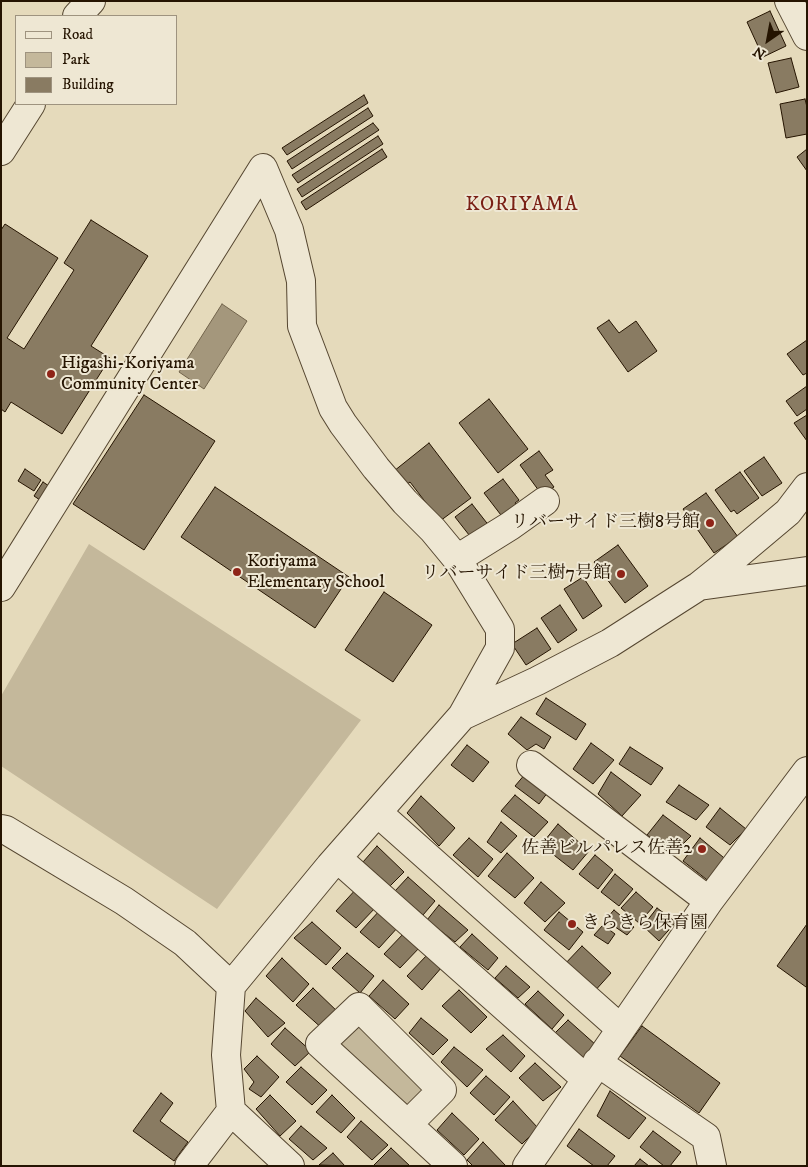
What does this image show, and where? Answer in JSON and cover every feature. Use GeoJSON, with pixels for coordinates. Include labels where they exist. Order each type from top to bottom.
{"type":"FeatureCollection","features":[{"type":"Feature","properties":{"kind":"street"},"geometry":{"type":"LineString","coordinates":[[78,15],[91,1]]}},
{"type":"Feature","properties":{"kind":"street"},"geometry":{"type":"LineString","coordinates":[[789,1],[807,36]]}},
{"type":"Feature","properties":{"kind":"street"},"geometry":{"type":"LineString","coordinates":[[1,151],[30,105]]}},
{"type":"Feature","properties":{"kind":"street"},"geometry":{"type":"LineString","coordinates":[[1,587],[263,168],[289,230],[301,281],[302,326],[332,408],[376,468],[457,559],[500,630],[500,648],[462,716],[337,858],[231,986],[226,1055],[231,1111],[290,1166]]}},
{"type":"Feature","properties":{"kind":"street"},"geometry":{"type":"LineString","coordinates":[[462,716],[537,681],[610,643],[699,586],[788,512],[807,487]]}},
{"type":"Feature","properties":{"kind":"street"},"geometry":{"type":"LineString","coordinates":[[457,559],[510,526],[545,501]]}},
{"type":"Feature","properties":{"kind":"street"},"geometry":{"type":"LineString","coordinates":[[699,586],[807,571]]}},
{"type":"Feature","properties":{"kind":"street"},"geometry":{"type":"LineString","coordinates":[[531,765],[709,901]]}},
{"type":"Feature","properties":{"kind":"street"},"geometry":{"type":"LineString","coordinates":[[527,1166],[709,901],[807,771]]}},
{"type":"Feature","properties":{"kind":"street"},"geometry":{"type":"LineString","coordinates":[[378,813],[620,1029]]}},
{"type":"Feature","properties":{"kind":"street"},"geometry":{"type":"LineString","coordinates":[[1,828],[124,901],[185,942],[231,986]]}},
{"type":"Feature","properties":{"kind":"street"},"geometry":{"type":"LineString","coordinates":[[337,858],[592,1070],[706,1137],[712,1166]]}},
{"type":"Feature","properties":{"kind":"street"},"geometry":{"type":"LineString","coordinates":[[189,1166],[231,1111]]}},
{"type":"Feature","properties":{"kind":"street"},"geometry":{"type":"LineString","coordinates":[[408,1124],[453,1166]]}},
{"type":"Feature","properties":{"kind":"green space"},"geometry":{"type":"Polygon","coordinates":[[[89,544],[361,720],[217,909],[1,766],[1,696],[89,544]]]}},
{"type":"Feature","properties":{"kind":"green space"},"geometry":{"type":"Polygon","coordinates":[[[366,1025],[426,1090],[420,1100],[404,1106],[342,1052],[340,1042],[352,1028],[366,1025]]]}},
{"type":"Feature","properties":{"kind":"shaded area"},"geometry":{"type":"Polygon","coordinates":[[[222,304],[247,321],[204,389],[179,372],[222,304]]]}},
{"type":"Feature","properties":{"kind":"building"},"geometry":{"type":"Polygon","coordinates":[[[770,11],[786,46],[763,57],[747,22],[770,11]]]}},
{"type":"Feature","properties":{"kind":"building"},"geometry":{"type":"Polygon","coordinates":[[[791,58],[799,87],[776,93],[768,63],[791,58]]]}},
{"type":"Feature","properties":{"kind":"building"},"geometry":{"type":"Polygon","coordinates":[[[364,95],[368,103],[287,155],[282,148],[364,95]]]}},
{"type":"Feature","properties":{"kind":"building"},"geometry":{"type":"Polygon","coordinates":[[[805,99],[807,107],[807,134],[786,138],[780,104],[805,99]]]}},
{"type":"Feature","properties":{"kind":"building"},"geometry":{"type":"Polygon","coordinates":[[[368,108],[373,116],[292,169],[287,161],[368,108]]]}},
{"type":"Feature","properties":{"kind":"building"},"geometry":{"type":"Polygon","coordinates":[[[373,123],[379,130],[298,183],[292,175],[373,123]]]}},
{"type":"Feature","properties":{"kind":"building"},"geometry":{"type":"Polygon","coordinates":[[[378,136],[383,144],[302,197],[297,189],[378,136]]]}},
{"type":"Feature","properties":{"kind":"building"},"geometry":{"type":"Polygon","coordinates":[[[382,149],[387,157],[306,210],[301,202],[382,149]]]}},
{"type":"Feature","properties":{"kind":"building"},"geometry":{"type":"Polygon","coordinates":[[[807,149],[807,171],[797,157],[807,149]]]}},
{"type":"Feature","properties":{"kind":"building"},"geometry":{"type":"Polygon","coordinates":[[[91,220],[148,256],[91,346],[110,358],[62,434],[11,402],[5,412],[1,409],[1,230],[5,224],[58,258],[7,338],[24,349],[74,270],[64,263],[91,220]]]}},
{"type":"Feature","properties":{"kind":"building"},"geometry":{"type":"Polygon","coordinates":[[[609,320],[619,333],[636,321],[657,351],[628,372],[597,328],[609,320]]]}},
{"type":"Feature","properties":{"kind":"building"},"geometry":{"type":"Polygon","coordinates":[[[807,340],[807,373],[803,375],[787,354],[807,340]]]}},
{"type":"Feature","properties":{"kind":"building"},"geometry":{"type":"Polygon","coordinates":[[[807,386],[807,409],[797,416],[786,401],[807,386]]]}},
{"type":"Feature","properties":{"kind":"building"},"geometry":{"type":"Polygon","coordinates":[[[144,395],[215,441],[144,550],[73,504],[144,395]]]}},
{"type":"Feature","properties":{"kind":"building"},"geometry":{"type":"Polygon","coordinates":[[[489,399],[528,449],[498,473],[459,423],[489,399]]]}},
{"type":"Feature","properties":{"kind":"building"},"geometry":{"type":"Polygon","coordinates":[[[807,415],[807,441],[794,423],[807,415]]]}},
{"type":"Feature","properties":{"kind":"building"},"geometry":{"type":"Polygon","coordinates":[[[429,443],[471,498],[440,521],[410,482],[405,486],[394,471],[429,443]]]}},
{"type":"Feature","properties":{"kind":"building"},"geometry":{"type":"Polygon","coordinates":[[[539,451],[553,470],[545,475],[554,487],[542,495],[520,465],[539,451]]]}},
{"type":"Feature","properties":{"kind":"building"},"geometry":{"type":"Polygon","coordinates":[[[764,457],[782,483],[762,496],[744,471],[764,457]]]}},
{"type":"Feature","properties":{"kind":"building"},"geometry":{"type":"Polygon","coordinates":[[[25,469],[41,480],[34,491],[18,481],[25,469]]]}},
{"type":"Feature","properties":{"kind":"building"},"geometry":{"type":"Polygon","coordinates":[[[740,472],[759,498],[737,514],[734,510],[731,512],[715,490],[740,472]]]}},
{"type":"Feature","properties":{"kind":"building"},"geometry":{"type":"Polygon","coordinates":[[[503,479],[519,500],[515,503],[519,508],[504,519],[484,493],[503,479]]]}},
{"type":"Feature","properties":{"kind":"building"},"geometry":{"type":"Polygon","coordinates":[[[43,482],[49,486],[40,500],[34,496],[43,482]]]}},
{"type":"Feature","properties":{"kind":"building"},"geometry":{"type":"Polygon","coordinates":[[[215,487],[349,577],[315,628],[181,537],[215,487]]]}},
{"type":"Feature","properties":{"kind":"building","name":"リバーサイド三樹8号館"},"geometry":{"type":"Polygon","coordinates":[[[706,493],[738,537],[714,553],[683,509],[706,493]]]}},
{"type":"Feature","properties":{"kind":"building"},"geometry":{"type":"Polygon","coordinates":[[[472,504],[490,527],[473,540],[455,517],[472,504]]]}},
{"type":"Feature","properties":{"kind":"building","name":"リバーサイド三樹7号館"},"geometry":{"type":"Polygon","coordinates":[[[618,545],[648,586],[625,603],[594,562],[618,545]]]}},
{"type":"Feature","properties":{"kind":"building"},"geometry":{"type":"Polygon","coordinates":[[[583,577],[602,606],[583,619],[564,589],[583,577]]]}},
{"type":"Feature","properties":{"kind":"building"},"geometry":{"type":"Polygon","coordinates":[[[384,592],[432,625],[393,682],[345,650],[384,592]]]}},
{"type":"Feature","properties":{"kind":"building"},"geometry":{"type":"Polygon","coordinates":[[[560,605],[577,630],[558,643],[541,618],[560,605]]]}},
{"type":"Feature","properties":{"kind":"building"},"geometry":{"type":"Polygon","coordinates":[[[537,628],[551,649],[526,665],[512,644],[537,628]]]}},
{"type":"Feature","properties":{"kind":"building"},"geometry":{"type":"Polygon","coordinates":[[[546,698],[586,724],[576,740],[536,714],[546,698]]]}},
{"type":"Feature","properties":{"kind":"building"},"geometry":{"type":"Polygon","coordinates":[[[521,717],[551,737],[544,749],[536,744],[527,750],[508,734],[521,717]]]}},
{"type":"Feature","properties":{"kind":"building"},"geometry":{"type":"Polygon","coordinates":[[[591,743],[614,760],[593,784],[573,769],[591,743]]]}},
{"type":"Feature","properties":{"kind":"building"},"geometry":{"type":"Polygon","coordinates":[[[467,745],[489,762],[473,782],[451,765],[467,745]]]}},
{"type":"Feature","properties":{"kind":"building"},"geometry":{"type":"Polygon","coordinates":[[[630,747],[663,768],[651,785],[619,764],[630,747]]]}},
{"type":"Feature","properties":{"kind":"building"},"geometry":{"type":"Polygon","coordinates":[[[611,772],[641,795],[622,816],[598,794],[611,772]]]}},
{"type":"Feature","properties":{"kind":"building"},"geometry":{"type":"Polygon","coordinates":[[[526,773],[548,792],[539,804],[515,786],[526,773]]]}},
{"type":"Feature","properties":{"kind":"building"},"geometry":{"type":"Polygon","coordinates":[[[679,785],[709,805],[696,820],[666,802],[679,785]]]}},
{"type":"Feature","properties":{"kind":"building"},"geometry":{"type":"Polygon","coordinates":[[[515,795],[548,822],[534,837],[501,811],[515,795]]]}},
{"type":"Feature","properties":{"kind":"building"},"geometry":{"type":"Polygon","coordinates":[[[421,796],[455,828],[439,846],[407,813],[421,796]]]}},
{"type":"Feature","properties":{"kind":"building"},"geometry":{"type":"Polygon","coordinates":[[[720,808],[746,829],[730,845],[706,827],[720,808]]]}},
{"type":"Feature","properties":{"kind":"building"},"geometry":{"type":"Polygon","coordinates":[[[663,815],[691,836],[673,854],[647,835],[663,815]]]}},
{"type":"Feature","properties":{"kind":"building"},"geometry":{"type":"Polygon","coordinates":[[[501,822],[517,836],[501,853],[487,842],[501,822]]]}},
{"type":"Feature","properties":{"kind":"building"},"geometry":{"type":"Polygon","coordinates":[[[558,824],[589,851],[573,870],[541,845],[558,824]]]}},
{"type":"Feature","properties":{"kind":"building"},"geometry":{"type":"Polygon","coordinates":[[[469,838],[493,859],[478,877],[453,855],[469,838]]]}},
{"type":"Feature","properties":{"kind":"building","name":"佐善ビルパレス佐善2"},"geometry":{"type":"Polygon","coordinates":[[[700,838],[729,862],[711,883],[683,861],[700,838]]]}},
{"type":"Feature","properties":{"kind":"building"},"geometry":{"type":"Polygon","coordinates":[[[377,846],[404,872],[390,886],[363,862],[377,846]]]}},
{"type":"Feature","properties":{"kind":"building"},"geometry":{"type":"Polygon","coordinates":[[[507,853],[534,878],[515,898],[488,876],[507,853]]]}},
{"type":"Feature","properties":{"kind":"building"},"geometry":{"type":"Polygon","coordinates":[[[595,855],[613,870],[598,889],[579,874],[595,855]]]}},
{"type":"Feature","properties":{"kind":"building"},"geometry":{"type":"Polygon","coordinates":[[[615,874],[633,889],[619,906],[601,892],[615,874]]]}},
{"type":"Feature","properties":{"kind":"building"},"geometry":{"type":"Polygon","coordinates":[[[408,877],[435,901],[423,915],[395,891],[408,877]]]}},
{"type":"Feature","properties":{"kind":"building"},"geometry":{"type":"Polygon","coordinates":[[[541,882],[565,903],[545,922],[524,903],[541,882]]]}},
{"type":"Feature","properties":{"kind":"building"},"geometry":{"type":"Polygon","coordinates":[[[358,887],[377,906],[356,928],[336,911],[358,887]]]}},
{"type":"Feature","properties":{"kind":"building"},"geometry":{"type":"Polygon","coordinates":[[[636,892],[653,907],[639,923],[621,908],[636,892]]]}},
{"type":"Feature","properties":{"kind":"building"},"geometry":{"type":"Polygon","coordinates":[[[439,905],[468,930],[455,942],[427,920],[439,905]]]}},
{"type":"Feature","properties":{"kind":"building"},"geometry":{"type":"Polygon","coordinates":[[[657,908],[676,922],[659,941],[643,926],[657,908]]]}},
{"type":"Feature","properties":{"kind":"building"},"geometry":{"type":"Polygon","coordinates":[[[381,909],[399,926],[379,948],[360,932],[381,909]]]}},
{"type":"Feature","properties":{"kind":"building"},"geometry":{"type":"Polygon","coordinates":[[[614,910],[634,927],[627,935],[605,920],[614,910]]]}},
{"type":"Feature","properties":{"kind":"building"},"geometry":{"type":"Polygon","coordinates":[[[559,912],[583,932],[569,950],[544,930],[559,912]]]}},
{"type":"Feature","properties":{"kind":"building"},"geometry":{"type":"Polygon","coordinates":[[[312,922],[341,948],[326,965],[294,938],[312,922]]]}},
{"type":"Feature","properties":{"kind":"building"},"geometry":{"type":"Polygon","coordinates":[[[807,924],[807,987],[806,987],[777,966],[807,924]]]}},
{"type":"Feature","properties":{"kind":"building"},"geometry":{"type":"Polygon","coordinates":[[[603,925],[615,934],[608,944],[594,935],[603,925]]]}},
{"type":"Feature","properties":{"kind":"building"},"geometry":{"type":"Polygon","coordinates":[[[405,932],[421,946],[400,968],[384,954],[405,932]]]}},
{"type":"Feature","properties":{"kind":"building"},"geometry":{"type":"Polygon","coordinates":[[[472,934],[498,958],[488,970],[460,947],[472,934]]]}},
{"type":"Feature","properties":{"kind":"building"},"geometry":{"type":"Polygon","coordinates":[[[582,946],[611,973],[593,993],[563,966],[582,946]]]}},
{"type":"Feature","properties":{"kind":"building"},"geometry":{"type":"Polygon","coordinates":[[[347,953],[374,976],[360,993],[332,968],[347,953]]]}},
{"type":"Feature","properties":{"kind":"building"},"geometry":{"type":"Polygon","coordinates":[[[428,954],[442,967],[422,990],[407,976],[428,954]]]}},
{"type":"Feature","properties":{"kind":"building"},"geometry":{"type":"Polygon","coordinates":[[[282,958],[309,984],[293,1002],[266,976],[282,958]]]}},
{"type":"Feature","properties":{"kind":"building"},"geometry":{"type":"Polygon","coordinates":[[[506,966],[530,987],[518,998],[495,978],[506,966]]]}},
{"type":"Feature","properties":{"kind":"building"},"geometry":{"type":"Polygon","coordinates":[[[383,980],[409,1004],[395,1019],[369,996],[383,980]]]}},
{"type":"Feature","properties":{"kind":"building"},"geometry":{"type":"Polygon","coordinates":[[[313,988],[340,1014],[324,1030],[296,1005],[313,988]]]}},
{"type":"Feature","properties":{"kind":"building"},"geometry":{"type":"Polygon","coordinates":[[[459,990],[487,1017],[471,1033],[442,1006],[459,990]]]}},
{"type":"Feature","properties":{"kind":"building"},"geometry":{"type":"Polygon","coordinates":[[[538,991],[564,1015],[552,1029],[525,1004],[538,991]]]}},
{"type":"Feature","properties":{"kind":"building"},"geometry":{"type":"Polygon","coordinates":[[[256,998],[285,1023],[268,1037],[245,1011],[256,998]]]}},
{"type":"Feature","properties":{"kind":"building"},"geometry":{"type":"Polygon","coordinates":[[[421,1018],[448,1040],[433,1055],[409,1033],[421,1018]]]}},
{"type":"Feature","properties":{"kind":"building"},"geometry":{"type":"Polygon","coordinates":[[[568,1020],[596,1045],[584,1058],[554,1034],[568,1020]]]}},
{"type":"Feature","properties":{"kind":"building"},"geometry":{"type":"Polygon","coordinates":[[[642,1026],[720,1083],[699,1113],[620,1056],[642,1026]]]}},
{"type":"Feature","properties":{"kind":"building"},"geometry":{"type":"Polygon","coordinates":[[[285,1028],[311,1051],[295,1066],[271,1044],[285,1028]]]}},
{"type":"Feature","properties":{"kind":"building"},"geometry":{"type":"Polygon","coordinates":[[[503,1035],[525,1056],[511,1072],[486,1049],[503,1035]]]}},
{"type":"Feature","properties":{"kind":"building"},"geometry":{"type":"Polygon","coordinates":[[[454,1047],[483,1070],[467,1087],[441,1062],[454,1047]]]}},
{"type":"Feature","properties":{"kind":"building"},"geometry":{"type":"Polygon","coordinates":[[[257,1056],[279,1077],[261,1097],[249,1089],[254,1082],[244,1069],[257,1056]]]}},
{"type":"Feature","properties":{"kind":"building"},"geometry":{"type":"Polygon","coordinates":[[[535,1063],[561,1087],[543,1101],[519,1078],[535,1063]]]}},
{"type":"Feature","properties":{"kind":"building"},"geometry":{"type":"Polygon","coordinates":[[[301,1067],[327,1090],[312,1105],[286,1082],[301,1067]]]}},
{"type":"Feature","properties":{"kind":"building"},"geometry":{"type":"Polygon","coordinates":[[[486,1076],[510,1097],[494,1115],[470,1093],[486,1076]]]}},
{"type":"Feature","properties":{"kind":"building"},"geometry":{"type":"Polygon","coordinates":[[[610,1091],[646,1118],[629,1139],[597,1116],[610,1091]]]}},
{"type":"Feature","properties":{"kind":"building"},"geometry":{"type":"Polygon","coordinates":[[[161,1093],[173,1103],[160,1121],[188,1142],[174,1161],[133,1131],[161,1093]]]}},
{"type":"Feature","properties":{"kind":"building"},"geometry":{"type":"Polygon","coordinates":[[[270,1095],[296,1121],[280,1136],[256,1109],[270,1095]]]}},
{"type":"Feature","properties":{"kind":"building"},"geometry":{"type":"Polygon","coordinates":[[[332,1095],[355,1118],[341,1133],[316,1112],[332,1095]]]}},
{"type":"Feature","properties":{"kind":"building"},"geometry":{"type":"Polygon","coordinates":[[[513,1101],[538,1128],[522,1144],[495,1120],[513,1101]]]}},
{"type":"Feature","properties":{"kind":"building"},"geometry":{"type":"Polygon","coordinates":[[[452,1113],[479,1139],[464,1155],[437,1130],[452,1113]]]}},
{"type":"Feature","properties":{"kind":"building"},"geometry":{"type":"Polygon","coordinates":[[[361,1121],[388,1145],[372,1160],[347,1137],[361,1121]]]}},
{"type":"Feature","properties":{"kind":"building"},"geometry":{"type":"Polygon","coordinates":[[[301,1126],[327,1148],[313,1160],[289,1139],[301,1126]]]}},
{"type":"Feature","properties":{"kind":"building"},"geometry":{"type":"Polygon","coordinates":[[[579,1129],[615,1156],[607,1166],[594,1166],[567,1146],[579,1129]]]}},
{"type":"Feature","properties":{"kind":"building"},"geometry":{"type":"Polygon","coordinates":[[[653,1131],[681,1152],[670,1166],[664,1166],[640,1147],[653,1131]]]}},
{"type":"Feature","properties":{"kind":"building"},"geometry":{"type":"Polygon","coordinates":[[[483,1142],[506,1166],[473,1166],[467,1160],[483,1142]]]}},
{"type":"Feature","properties":{"kind":"building"},"geometry":{"type":"Polygon","coordinates":[[[391,1148],[410,1166],[375,1166],[391,1148]]]}},
{"type":"Feature","properties":{"kind":"building"},"geometry":{"type":"Polygon","coordinates":[[[333,1153],[345,1166],[319,1165],[333,1153]]]}},
{"type":"Feature","properties":{"kind":"building"},"geometry":{"type":"Polygon","coordinates":[[[640,1159],[649,1166],[634,1166],[640,1159]]]}},
{"type":"Feature","properties":{"kind":"place","name":"Higashi-Koriyama Community Center"},"geometry":{"type":"Point","coordinates":[51,374]}},
{"type":"Feature","properties":{"kind":"place","name":"リバーサイド三樹8号館"},"geometry":{"type":"Point","coordinates":[710,523]}},
{"type":"Feature","properties":{"kind":"place","name":"Koriyama Elementary School"},"geometry":{"type":"Point","coordinates":[237,572]}},
{"type":"Feature","properties":{"kind":"place","name":"リバーサイド三樹7号館"},"geometry":{"type":"Point","coordinates":[621,574]}},
{"type":"Feature","properties":{"kind":"place","name":"佐善ビルパレス佐善2"},"geometry":{"type":"Point","coordinates":[702,849]}},
{"type":"Feature","properties":{"kind":"place","name":"きらきら保育園"},"geometry":{"type":"Point","coordinates":[572,924]}},
{"type":"Feature","properties":{"kind":"district","name":"KORIYAMA"},"geometry":{"type":"Point","coordinates":[522,206]}}]}
